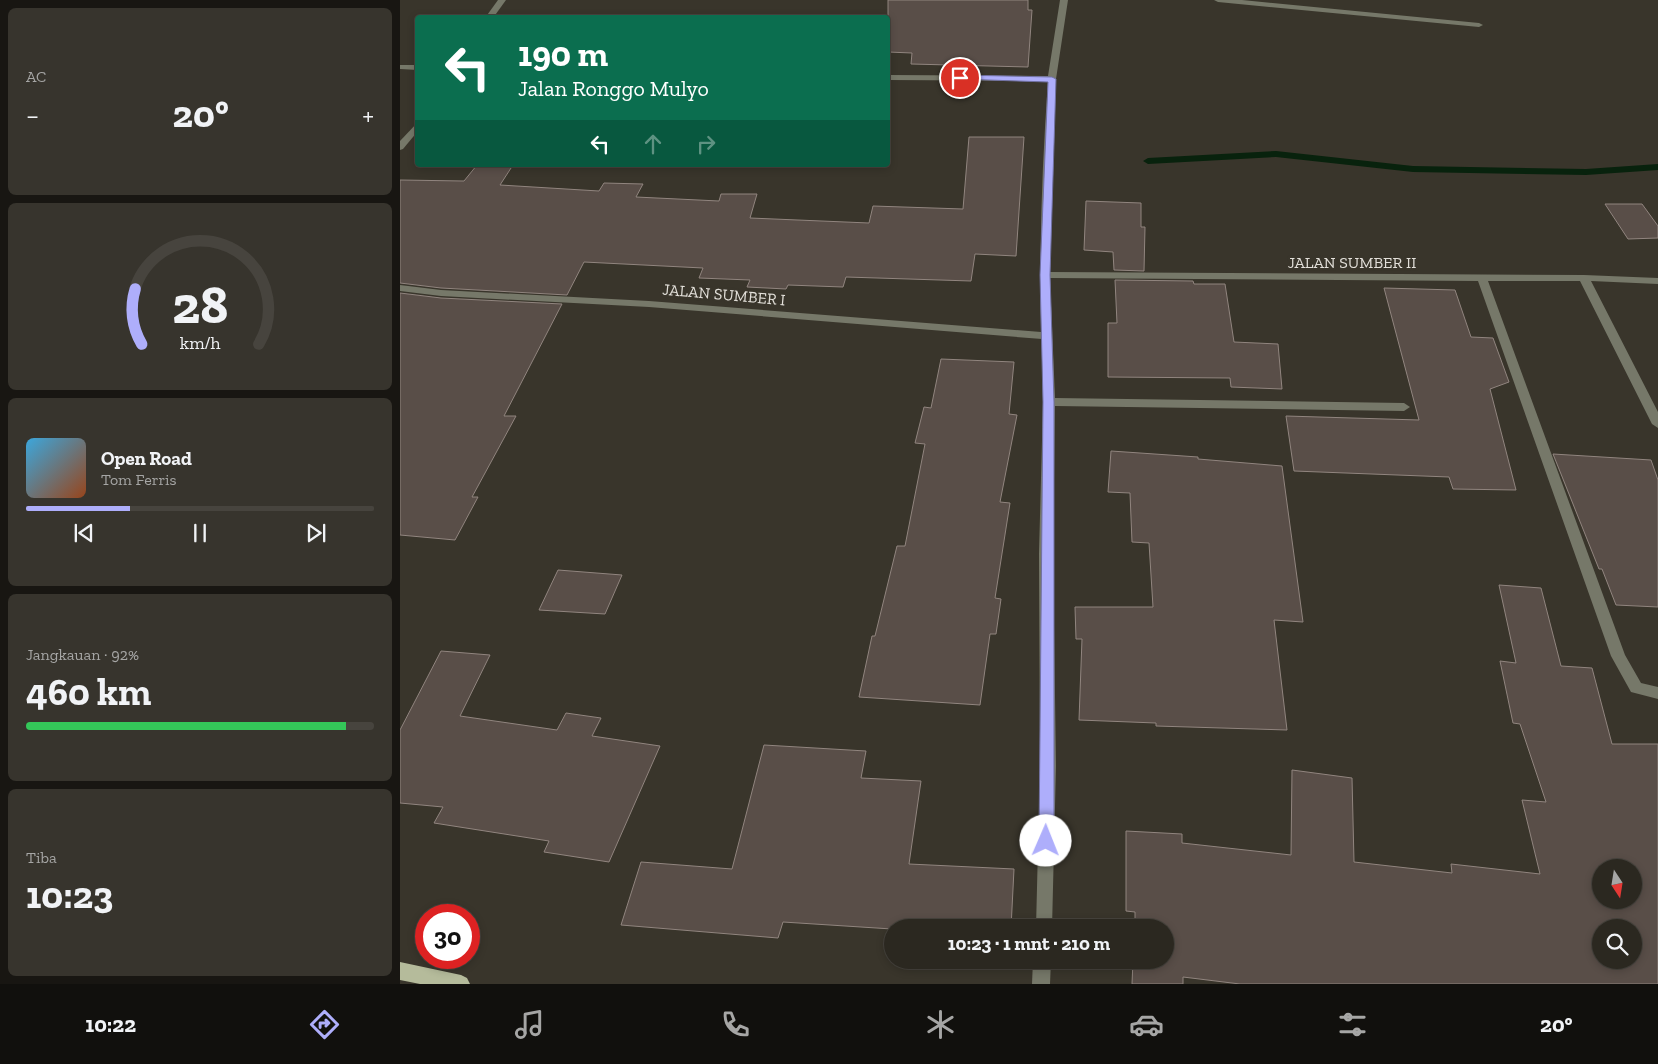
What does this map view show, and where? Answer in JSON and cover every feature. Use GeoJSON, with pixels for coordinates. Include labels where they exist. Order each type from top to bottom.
{"type":"FeatureCollection","features":[{"type":"Feature","properties":{"kind":"main road"},"geometry":{"type":"LineString","coordinates":[[400,971],[461,984]]}},
{"type":"Feature","properties":{"kind":"street"},"geometry":{"type":"LineString","coordinates":[[491,15],[502,0]]}},
{"type":"Feature","properties":{"kind":"street"},"geometry":{"type":"LineString","coordinates":[[1044,919],[1048,766],[1046,554],[1048,402],[1045,275],[1052,79],[1064,0]]}},
{"type":"Feature","properties":{"kind":"street"},"geometry":{"type":"LineString","coordinates":[[1218,0],[1478,25]]}},
{"type":"Feature","properties":{"kind":"street"},"geometry":{"type":"LineString","coordinates":[[400,67],[415,68]]}},
{"type":"Feature","properties":{"kind":"street"},"geometry":{"type":"LineString","coordinates":[[890,77],[1052,79]]}},
{"type":"Feature","properties":{"kind":"street"},"geometry":{"type":"LineString","coordinates":[[400,147],[415,129]]}},
{"type":"Feature","properties":{"kind":"street","name":"JALAN SUMBER II"},"geometry":{"type":"LineString","coordinates":[[1045,275],[1584,278],[1658,281]]}},
{"type":"Feature","properties":{"kind":"street"},"geometry":{"type":"LineString","coordinates":[[1482,278],[1618,656],[1636,688],[1658,693]]}},
{"type":"Feature","properties":{"kind":"street"},"geometry":{"type":"LineString","coordinates":[[1584,278],[1658,424]]}},
{"type":"Feature","properties":{"kind":"street","name":"JALAN SUMBER I"},"geometry":{"type":"LineString","coordinates":[[400,288],[441,293],[649,304],[1046,336]]}},
{"type":"Feature","properties":{"kind":"street"},"geometry":{"type":"LineString","coordinates":[[1048,402],[1404,407]]}},
{"type":"Feature","properties":{"kind":"street"},"geometry":{"type":"LineString","coordinates":[[1041,984],[1042,969]]}},
{"type":"Feature","properties":{"kind":"building"},"geometry":{"type":"Polygon","coordinates":[[[888,0],[1028,0],[1028,10],[1032,10],[1028,67],[911,64],[912,53],[890,52],[890,15],[888,15],[888,0]]]}},
{"type":"Feature","properties":{"kind":"building"},"geometry":{"type":"Polygon","coordinates":[[[969,137],[1024,137],[1016,256],[975,254],[971,281],[846,277],[843,287],[788,285],[786,289],[747,287],[750,280],[699,278],[703,268],[584,262],[567,295],[441,288],[400,283],[400,180],[464,181],[475,167],[512,167],[500,185],[599,191],[604,183],[643,184],[636,197],[719,201],[721,194],[757,194],[750,218],[869,223],[873,206],[963,209],[969,137]]]}},
{"type":"Feature","properties":{"kind":"building"},"geometry":{"type":"Polygon","coordinates":[[[1086,201],[1141,203],[1141,227],[1145,227],[1144,271],[1114,270],[1113,252],[1084,250],[1086,201]]]}},
{"type":"Feature","properties":{"kind":"building"},"geometry":{"type":"Polygon","coordinates":[[[1605,204],[1642,204],[1658,226],[1658,238],[1628,239],[1605,204]]]}},
{"type":"Feature","properties":{"kind":"building"},"geometry":{"type":"Polygon","coordinates":[[[1115,280],[1193,281],[1194,284],[1225,284],[1234,342],[1278,344],[1282,389],[1231,387],[1230,378],[1108,377],[1108,323],[1117,323],[1115,280]]]}},
{"type":"Feature","properties":{"kind":"building"},"geometry":{"type":"Polygon","coordinates":[[[1384,288],[1455,290],[1471,337],[1493,338],[1509,382],[1490,389],[1516,490],[1453,489],[1449,477],[1294,471],[1286,416],[1419,420],[1384,288]]]}},
{"type":"Feature","properties":{"kind":"building"},"geometry":{"type":"Polygon","coordinates":[[[400,293],[441,298],[562,304],[504,416],[516,416],[472,497],[478,497],[455,540],[400,535],[400,293]]]}},
{"type":"Feature","properties":{"kind":"building"},"geometry":{"type":"Polygon","coordinates":[[[941,359],[1014,362],[1009,414],[1017,415],[1000,502],[1010,503],[995,598],[1001,599],[996,634],[990,634],[980,705],[859,697],[872,636],[875,636],[897,546],[905,546],[925,444],[915,443],[924,407],[931,408],[941,359]]]}},
{"type":"Feature","properties":{"kind":"building"},"geometry":{"type":"Polygon","coordinates":[[[1111,451],[1198,457],[1198,459],[1282,466],[1303,622],[1274,620],[1287,730],[1156,726],[1156,723],[1079,720],[1082,639],[1076,639],[1075,607],[1153,607],[1149,543],[1132,542],[1130,493],[1108,492],[1111,451]]]}},
{"type":"Feature","properties":{"kind":"building"},"geometry":{"type":"Polygon","coordinates":[[[1553,454],[1651,460],[1658,480],[1658,607],[1616,605],[1602,569],[1599,569],[1553,454]]]}},
{"type":"Feature","properties":{"kind":"building"},"geometry":{"type":"Polygon","coordinates":[[[558,570],[622,575],[605,614],[539,610],[558,570]]]}},
{"type":"Feature","properties":{"kind":"building"},"geometry":{"type":"Polygon","coordinates":[[[1499,585],[1541,588],[1561,666],[1592,668],[1612,744],[1658,744],[1658,984],[1240,984],[1183,977],[1183,984],[1132,984],[1133,969],[1174,969],[1174,919],[1135,919],[1135,912],[1126,911],[1126,831],[1182,834],[1182,843],[1291,855],[1292,770],[1352,778],[1354,862],[1452,873],[1451,864],[1540,874],[1522,800],[1546,802],[1520,724],[1513,723],[1500,661],[1516,663],[1499,585]]]}},
{"type":"Feature","properties":{"kind":"building"},"geometry":{"type":"Polygon","coordinates":[[[441,651],[490,655],[460,716],[557,730],[566,713],[601,718],[592,736],[660,746],[609,862],[544,852],[549,841],[434,823],[443,807],[400,803],[400,730],[441,651]]]}},
{"type":"Feature","properties":{"kind":"building"},"geometry":{"type":"Polygon","coordinates":[[[764,745],[866,751],[861,778],[921,781],[909,864],[1014,869],[1011,919],[884,919],[884,928],[783,922],[778,938],[621,925],[641,862],[732,869],[764,745]]]}},
{"type":"Feature","properties":{"kind":"waterway"},"geometry":{"type":"LineString","coordinates":[[1148,161],[1276,154],[1413,169],[1586,172],[1658,167]]}},
{"type":"Feature","properties":{"kind":"route"},"geometry":{"type":"LineString","coordinates":[[960,78],[1052,79],[1045,275],[1048,402],[1046,658],[1048,766],[1046,841]]}}]}
